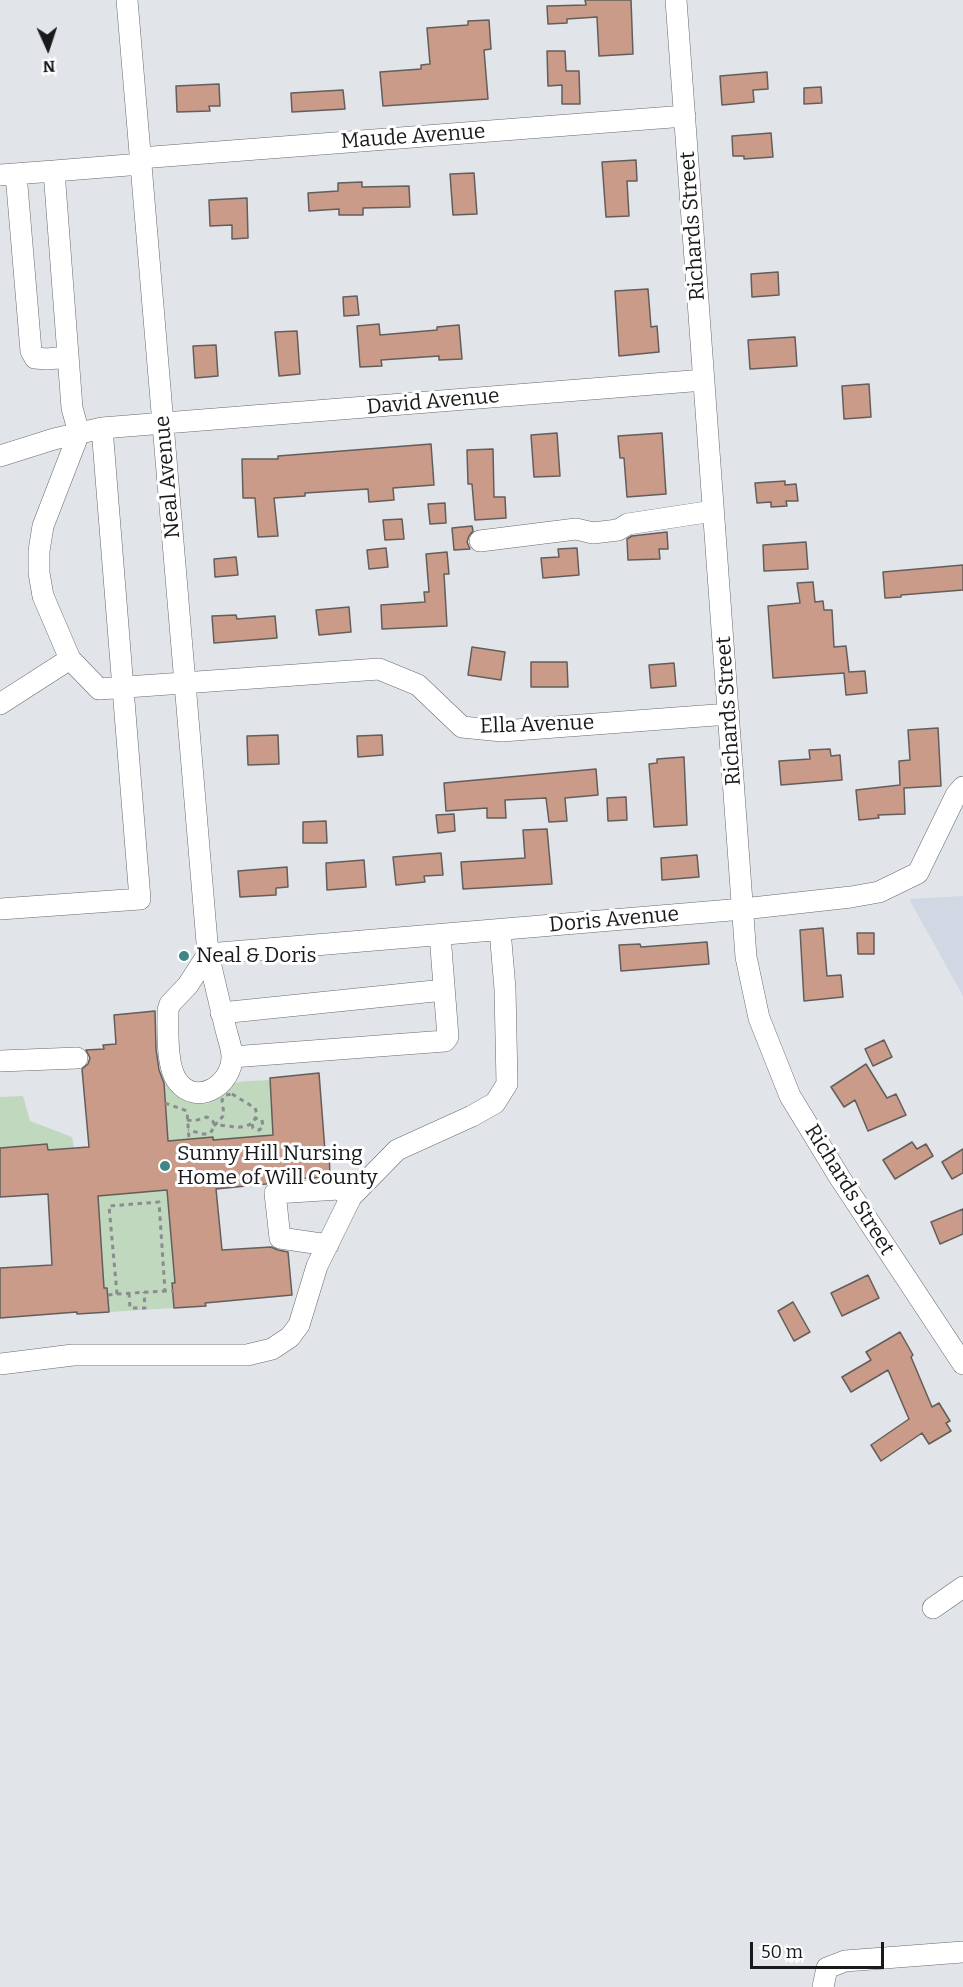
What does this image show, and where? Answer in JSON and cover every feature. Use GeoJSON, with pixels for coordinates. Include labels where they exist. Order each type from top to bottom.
{"type":"FeatureCollection","features":[{"type":"Feature","properties":{"kind":"street","name":"Neal Avenue"},"geometry":{"type":"LineString","coordinates":[[127,0],[208,954],[232,1057]]}},
{"type":"Feature","properties":{"kind":"street","name":"Richards Street"},"geometry":{"type":"LineString","coordinates":[[676,0],[746,957],[759,1018],[790,1096],[840,1178],[963,1364]]}},
{"type":"Feature","properties":{"kind":"street","name":"Maude Avenue"},"geometry":{"type":"LineString","coordinates":[[8,174],[685,116]]}},
{"type":"Feature","properties":{"kind":"street"},"geometry":{"type":"LineString","coordinates":[[0,704],[70,659],[43,596],[39,573],[39,551],[43,526],[79,433],[72,408],[54,171]]}},
{"type":"Feature","properties":{"kind":"street"},"geometry":{"type":"LineString","coordinates":[[8,174],[31,351],[35,358],[69,357]]}},
{"type":"Feature","properties":{"kind":"street","name":"David Avenue"},"geometry":{"type":"LineString","coordinates":[[0,456],[54,439],[102,428],[704,380]]}},
{"type":"Feature","properties":{"kind":"street"},"geometry":{"type":"LineString","coordinates":[[0,909],[140,899],[102,428]]}},
{"type":"Feature","properties":{"kind":"street"},"geometry":{"type":"LineString","coordinates":[[480,541],[576,529],[593,533],[618,530],[628,524],[714,511]]}},
{"type":"Feature","properties":{"kind":"street","name":"Ella Avenue"},"geometry":{"type":"LineString","coordinates":[[70,659],[99,689],[379,669],[418,685],[462,727],[502,731],[729,714]]}},
{"type":"Feature","properties":{"kind":"street","name":"Doris Avenue"},"geometry":{"type":"LineString","coordinates":[[208,954],[744,909],[879,892],[918,873],[956,795],[963,787]]}},
{"type":"Feature","properties":{"kind":"street"},"geometry":{"type":"LineString","coordinates":[[0,1364],[73,1355],[247,1355],[272,1349],[290,1337],[299,1325],[317,1266],[351,1197],[397,1150],[472,1116],[495,1102],[507,1084],[505,989],[500,930]]}},
{"type":"Feature","properties":{"kind":"street"},"geometry":{"type":"LineString","coordinates":[[208,954],[188,985],[170,1004],[168,1010],[172,1070],[179,1083],[187,1090],[204,1093],[215,1089],[224,1080],[232,1057],[445,1041],[448,1037],[440,934]]}},
{"type":"Feature","properties":{"kind":"street"},"geometry":{"type":"LineString","coordinates":[[188,985],[220,1005],[444,990]]}},
{"type":"Feature","properties":{"kind":"street"},"geometry":{"type":"LineString","coordinates":[[0,1060],[77,1058]]}},
{"type":"Feature","properties":{"kind":"street"},"geometry":{"type":"LineString","coordinates":[[328,1245],[280,1238],[275,1193],[339,1189],[351,1197]]}},
{"type":"Feature","properties":{"kind":"street"},"geometry":{"type":"LineString","coordinates":[[933,1608],[963,1587]]}},
{"type":"Feature","properties":{"kind":"street"},"geometry":{"type":"LineString","coordinates":[[825,1978],[845,1961],[963,1952]]}},
{"type":"Feature","properties":{"kind":"path"},"geometry":{"type":"LineString","coordinates":[[215,1125],[243,1128],[252,1124],[255,1118],[255,1108],[232,1094],[226,1095],[222,1100],[223,1125]]}},
{"type":"Feature","properties":{"kind":"path"},"geometry":{"type":"LineString","coordinates":[[165,1103],[187,1111],[189,1139]]}},
{"type":"Feature","properties":{"kind":"path"},"geometry":{"type":"LineString","coordinates":[[188,1130],[209,1134],[224,1115]]}},
{"type":"Feature","properties":{"kind":"path"},"geometry":{"type":"LineString","coordinates":[[187,1120],[194,1121],[207,1117],[212,1119],[215,1125]]}},
{"type":"Feature","properties":{"kind":"path"},"geometry":{"type":"LineString","coordinates":[[252,1124],[253,1128],[258,1130],[263,1127],[262,1120],[255,1118]]}},
{"type":"Feature","properties":{"kind":"path"},"geometry":{"type":"LineString","coordinates":[[117,1294],[109,1206],[159,1202],[165,1291]]}},
{"type":"Feature","properties":{"kind":"path"},"geometry":{"type":"LineString","coordinates":[[108,1294],[173,1291]]}},
{"type":"Feature","properties":{"kind":"path"},"geometry":{"type":"LineString","coordinates":[[129,1293],[130,1311],[146,1308],[144,1292]]}},
{"type":"Feature","properties":{"kind":"shaded area"},"geometry":{"type":"Polygon","coordinates":[[[963,896],[963,996],[909,899],[963,896]]]}},
{"type":"Feature","properties":{"kind":"green space"},"geometry":{"type":"Polygon","coordinates":[[[270,1080],[273,1135],[168,1141],[164,1081],[180,1097],[201,1104],[216,1100],[236,1083],[270,1080]]]}},
{"type":"Feature","properties":{"kind":"green space"},"geometry":{"type":"Polygon","coordinates":[[[23,1096],[30,1121],[72,1137],[74,1148],[48,1150],[47,1144],[0,1148],[0,1097],[23,1096]]]}},
{"type":"Feature","properties":{"kind":"green space"},"geometry":{"type":"Polygon","coordinates":[[[170,1190],[175,1283],[172,1284],[174,1308],[109,1312],[107,1288],[104,1288],[94,1196],[170,1190]]]}},
{"type":"Feature","properties":{"kind":"building"},"geometry":{"type":"Polygon","coordinates":[[[585,0],[631,0],[633,54],[599,56],[597,17],[567,19],[567,23],[548,24],[547,6],[586,5],[585,0]]]}},
{"type":"Feature","properties":{"kind":"building"},"geometry":{"type":"Polygon","coordinates":[[[489,20],[491,49],[484,50],[488,99],[383,106],[380,72],[421,69],[421,65],[430,64],[427,28],[468,25],[468,21],[489,20]]]}},
{"type":"Feature","properties":{"kind":"building"},"geometry":{"type":"Polygon","coordinates":[[[547,51],[565,51],[566,71],[579,71],[580,104],[562,104],[562,85],[548,86],[547,51]]]}},
{"type":"Feature","properties":{"kind":"building"},"geometry":{"type":"Polygon","coordinates":[[[767,72],[768,89],[753,90],[754,102],[722,105],[720,76],[767,72]]]}},
{"type":"Feature","properties":{"kind":"building"},"geometry":{"type":"Polygon","coordinates":[[[219,84],[220,106],[209,106],[210,111],[177,112],[176,86],[219,84]]]}},
{"type":"Feature","properties":{"kind":"building"},"geometry":{"type":"Polygon","coordinates":[[[821,87],[822,103],[804,104],[804,88],[821,87]]]}},
{"type":"Feature","properties":{"kind":"building"},"geometry":{"type":"Polygon","coordinates":[[[343,90],[345,109],[292,112],[291,93],[343,90]]]}},
{"type":"Feature","properties":{"kind":"building"},"geometry":{"type":"Polygon","coordinates":[[[771,133],[773,157],[744,159],[744,156],[733,156],[732,136],[771,133]]]}},
{"type":"Feature","properties":{"kind":"building"},"geometry":{"type":"Polygon","coordinates":[[[636,160],[637,181],[627,181],[629,216],[606,217],[602,162],[636,160]]]}},
{"type":"Feature","properties":{"kind":"building"},"geometry":{"type":"Polygon","coordinates":[[[474,173],[477,214],[453,215],[450,174],[474,173]]]}},
{"type":"Feature","properties":{"kind":"building"},"geometry":{"type":"Polygon","coordinates":[[[362,182],[362,187],[409,186],[410,207],[363,208],[363,215],[339,215],[339,209],[309,211],[308,193],[338,191],[338,183],[362,182]]]}},
{"type":"Feature","properties":{"kind":"building"},"geometry":{"type":"Polygon","coordinates":[[[247,198],[248,238],[232,239],[232,225],[210,226],[209,200],[247,198]]]}},
{"type":"Feature","properties":{"kind":"building"},"geometry":{"type":"Polygon","coordinates":[[[778,272],[779,295],[752,297],[751,274],[778,272]]]}},
{"type":"Feature","properties":{"kind":"building"},"geometry":{"type":"Polygon","coordinates":[[[648,289],[651,327],[657,326],[659,352],[619,356],[615,291],[648,289]]]}},
{"type":"Feature","properties":{"kind":"building"},"geometry":{"type":"Polygon","coordinates":[[[357,296],[359,315],[344,316],[343,297],[357,296]]]}},
{"type":"Feature","properties":{"kind":"building"},"geometry":{"type":"Polygon","coordinates":[[[379,324],[380,335],[437,330],[437,327],[459,325],[462,359],[439,360],[439,356],[381,360],[382,366],[360,367],[357,326],[379,324]]]}},
{"type":"Feature","properties":{"kind":"building"},"geometry":{"type":"Polygon","coordinates":[[[297,331],[300,374],[279,376],[275,332],[297,331]]]}},
{"type":"Feature","properties":{"kind":"building"},"geometry":{"type":"Polygon","coordinates":[[[795,337],[797,366],[750,369],[748,340],[795,337]]]}},
{"type":"Feature","properties":{"kind":"building"},"geometry":{"type":"Polygon","coordinates":[[[216,345],[218,376],[195,378],[193,346],[216,345]]]}},
{"type":"Feature","properties":{"kind":"building"},"geometry":{"type":"Polygon","coordinates":[[[869,384],[871,417],[844,419],[842,386],[869,384]]]}},
{"type":"Feature","properties":{"kind":"building"},"geometry":{"type":"Polygon","coordinates":[[[557,433],[560,476],[534,477],[531,435],[557,433]]]}},
{"type":"Feature","properties":{"kind":"building"},"geometry":{"type":"Polygon","coordinates":[[[662,433],[666,494],[627,497],[624,458],[620,458],[618,436],[662,433]]]}},
{"type":"Feature","properties":{"kind":"building"},"geometry":{"type":"Polygon","coordinates":[[[431,444],[434,485],[393,488],[394,500],[369,502],[368,489],[305,493],[305,496],[274,498],[278,536],[258,537],[255,498],[243,498],[242,459],[278,459],[278,456],[431,444]]]}},
{"type":"Feature","properties":{"kind":"building"},"geometry":{"type":"Polygon","coordinates":[[[493,449],[494,497],[505,497],[506,518],[475,520],[472,484],[468,484],[467,450],[493,449]]]}},
{"type":"Feature","properties":{"kind":"building"},"geometry":{"type":"Polygon","coordinates":[[[785,481],[785,485],[796,484],[798,501],[786,501],[787,506],[771,507],[771,502],[757,503],[755,483],[785,481]]]}},
{"type":"Feature","properties":{"kind":"building"},"geometry":{"type":"Polygon","coordinates":[[[445,503],[446,523],[430,524],[428,504],[445,503]]]}},
{"type":"Feature","properties":{"kind":"building"},"geometry":{"type":"Polygon","coordinates":[[[402,519],[404,539],[385,540],[383,520],[402,519]]]}},
{"type":"Feature","properties":{"kind":"building"},"geometry":{"type":"Polygon","coordinates":[[[472,526],[473,531],[467,542],[470,549],[454,550],[452,528],[472,526]]]}},
{"type":"Feature","properties":{"kind":"building"},"geometry":{"type":"Polygon","coordinates":[[[667,532],[668,549],[659,549],[660,559],[628,560],[627,539],[632,536],[667,532]]]}},
{"type":"Feature","properties":{"kind":"building"},"geometry":{"type":"Polygon","coordinates":[[[806,542],[808,569],[764,571],[763,545],[806,542]]]}},
{"type":"Feature","properties":{"kind":"building"},"geometry":{"type":"Polygon","coordinates":[[[386,548],[388,567],[369,569],[367,550],[386,548]]]}},
{"type":"Feature","properties":{"kind":"building"},"geometry":{"type":"Polygon","coordinates":[[[577,548],[579,575],[543,578],[541,558],[559,557],[558,549],[577,548]]]}},
{"type":"Feature","properties":{"kind":"building"},"geometry":{"type":"Polygon","coordinates":[[[447,552],[449,574],[444,574],[447,626],[382,629],[381,605],[425,602],[424,592],[429,592],[426,554],[447,552]]]}},
{"type":"Feature","properties":{"kind":"building"},"geometry":{"type":"Polygon","coordinates":[[[236,557],[238,575],[215,577],[214,559],[236,557]]]}},
{"type":"Feature","properties":{"kind":"building"},"geometry":{"type":"Polygon","coordinates":[[[963,565],[963,590],[885,598],[883,572],[963,565]]]}},
{"type":"Feature","properties":{"kind":"building"},"geometry":{"type":"Polygon","coordinates":[[[813,582],[815,602],[823,601],[824,610],[832,610],[834,647],[846,646],[849,672],[865,671],[867,693],[846,695],[844,673],[773,678],[768,606],[800,603],[797,583],[813,582]]]}},
{"type":"Feature","properties":{"kind":"building"},"geometry":{"type":"Polygon","coordinates":[[[349,607],[351,632],[319,635],[316,610],[349,607]]]}},
{"type":"Feature","properties":{"kind":"building"},"geometry":{"type":"Polygon","coordinates":[[[236,615],[237,619],[275,616],[277,638],[214,643],[212,616],[236,615]]]}},
{"type":"Feature","properties":{"kind":"building"},"geometry":{"type":"Polygon","coordinates":[[[472,647],[505,652],[501,680],[468,675],[472,647]]]}},
{"type":"Feature","properties":{"kind":"building"},"geometry":{"type":"Polygon","coordinates":[[[531,662],[567,662],[568,687],[531,687],[531,662]]]}},
{"type":"Feature","properties":{"kind":"building"},"geometry":{"type":"Polygon","coordinates":[[[674,663],[676,686],[651,688],[649,665],[674,663]]]}},
{"type":"Feature","properties":{"kind":"building"},"geometry":{"type":"Polygon","coordinates":[[[938,728],[941,786],[904,788],[905,814],[878,815],[879,818],[859,820],[856,790],[900,785],[899,761],[910,760],[908,730],[938,728]]]}},
{"type":"Feature","properties":{"kind":"building"},"geometry":{"type":"Polygon","coordinates":[[[278,735],[279,764],[248,765],[247,736],[278,735]]]}},
{"type":"Feature","properties":{"kind":"building"},"geometry":{"type":"Polygon","coordinates":[[[382,735],[383,755],[358,757],[357,736],[382,735]]]}},
{"type":"Feature","properties":{"kind":"building"},"geometry":{"type":"Polygon","coordinates":[[[830,749],[831,756],[840,755],[842,780],[781,785],[779,761],[810,759],[809,750],[830,749]]]}},
{"type":"Feature","properties":{"kind":"building"},"geometry":{"type":"Polygon","coordinates":[[[684,757],[687,825],[654,827],[649,764],[657,763],[657,759],[684,757]]]}},
{"type":"Feature","properties":{"kind":"building"},"geometry":{"type":"Polygon","coordinates":[[[596,769],[598,795],[565,798],[567,821],[549,822],[546,798],[505,800],[506,818],[487,818],[487,808],[446,811],[444,783],[596,769]]]}},
{"type":"Feature","properties":{"kind":"building"},"geometry":{"type":"Polygon","coordinates":[[[626,797],[627,820],[608,821],[607,798],[626,797]]]}},
{"type":"Feature","properties":{"kind":"building"},"geometry":{"type":"Polygon","coordinates":[[[454,814],[455,831],[438,833],[436,815],[454,814]]]}},
{"type":"Feature","properties":{"kind":"building"},"geometry":{"type":"Polygon","coordinates":[[[326,821],[327,843],[303,843],[303,822],[326,821]]]}},
{"type":"Feature","properties":{"kind":"building"},"geometry":{"type":"Polygon","coordinates":[[[547,829],[552,884],[463,889],[461,862],[525,858],[523,830],[547,829]]]}},
{"type":"Feature","properties":{"kind":"building"},"geometry":{"type":"Polygon","coordinates":[[[441,853],[443,875],[424,876],[425,882],[396,885],[393,857],[441,853]]]}},
{"type":"Feature","properties":{"kind":"building"},"geometry":{"type":"Polygon","coordinates":[[[697,855],[699,877],[662,880],[661,858],[697,855]]]}},
{"type":"Feature","properties":{"kind":"building"},"geometry":{"type":"Polygon","coordinates":[[[364,860],[366,887],[327,890],[326,863],[364,860]]]}},
{"type":"Feature","properties":{"kind":"building"},"geometry":{"type":"Polygon","coordinates":[[[287,867],[288,887],[276,888],[276,895],[240,897],[238,871],[287,867]]]}},
{"type":"Feature","properties":{"kind":"building"},"geometry":{"type":"Polygon","coordinates":[[[823,928],[827,976],[841,975],[843,997],[804,1001],[800,930],[823,928]]]}},
{"type":"Feature","properties":{"kind":"building"},"geometry":{"type":"Polygon","coordinates":[[[857,933],[874,933],[874,954],[858,954],[857,933]]]}},
{"type":"Feature","properties":{"kind":"building"},"geometry":{"type":"Polygon","coordinates":[[[707,942],[709,964],[621,971],[619,945],[640,944],[641,947],[707,942]]]}},
{"type":"Feature","properties":{"kind":"building","name":"Sunny Hill Nursing Home of Will County"},"geometry":{"type":"Polygon","coordinates":[[[155,1011],[156,1049],[159,1070],[164,1083],[168,1141],[273,1135],[270,1078],[319,1073],[325,1151],[329,1150],[330,1177],[274,1180],[266,1184],[216,1189],[222,1250],[271,1247],[288,1252],[292,1295],[174,1308],[172,1283],[175,1283],[167,1190],[98,1196],[104,1288],[107,1288],[109,1312],[0,1318],[0,1268],[52,1265],[48,1194],[0,1197],[0,1148],[47,1144],[48,1150],[89,1147],[82,1069],[88,1064],[90,1058],[86,1050],[104,1049],[103,1045],[116,1044],[114,1015],[155,1011]]]}},
{"type":"Feature","properties":{"kind":"building"},"geometry":{"type":"Polygon","coordinates":[[[884,1040],[892,1057],[873,1066],[865,1049],[884,1040]]]}},
{"type":"Feature","properties":{"kind":"building"},"geometry":{"type":"Polygon","coordinates":[[[866,1064],[887,1098],[896,1094],[906,1115],[868,1131],[855,1100],[844,1107],[831,1087],[866,1064]]]}},
{"type":"Feature","properties":{"kind":"building"},"geometry":{"type":"Polygon","coordinates":[[[912,1142],[917,1149],[926,1144],[933,1156],[895,1179],[883,1160],[912,1142]]]}},
{"type":"Feature","properties":{"kind":"building"},"geometry":{"type":"Polygon","coordinates":[[[963,1149],[963,1173],[952,1179],[942,1162],[963,1149]]]}},
{"type":"Feature","properties":{"kind":"building"},"geometry":{"type":"Polygon","coordinates":[[[963,1209],[963,1234],[940,1244],[931,1222],[963,1209]]]}},
{"type":"Feature","properties":{"kind":"building"},"geometry":{"type":"Polygon","coordinates":[[[868,1275],[879,1298],[842,1316],[831,1293],[868,1275]]]}},
{"type":"Feature","properties":{"kind":"building"},"geometry":{"type":"Polygon","coordinates":[[[793,1302],[810,1332],[794,1341],[778,1311],[793,1302]]]}},
{"type":"Feature","properties":{"kind":"building"},"geometry":{"type":"Polygon","coordinates":[[[900,1332],[913,1355],[911,1357],[932,1407],[939,1403],[950,1421],[946,1423],[951,1431],[929,1444],[922,1433],[881,1461],[871,1445],[909,1419],[888,1370],[851,1392],[842,1377],[871,1360],[866,1352],[900,1332]]]}},
{"type":"Feature","properties":{"kind":"place","name":"Neal & Doris"},"geometry":{"type":"Point","coordinates":[184,956]}},
{"type":"Feature","properties":{"kind":"place","name":"Sunny Hill Nursing Home of Will County"},"geometry":{"type":"Point","coordinates":[165,1166]}}]}
